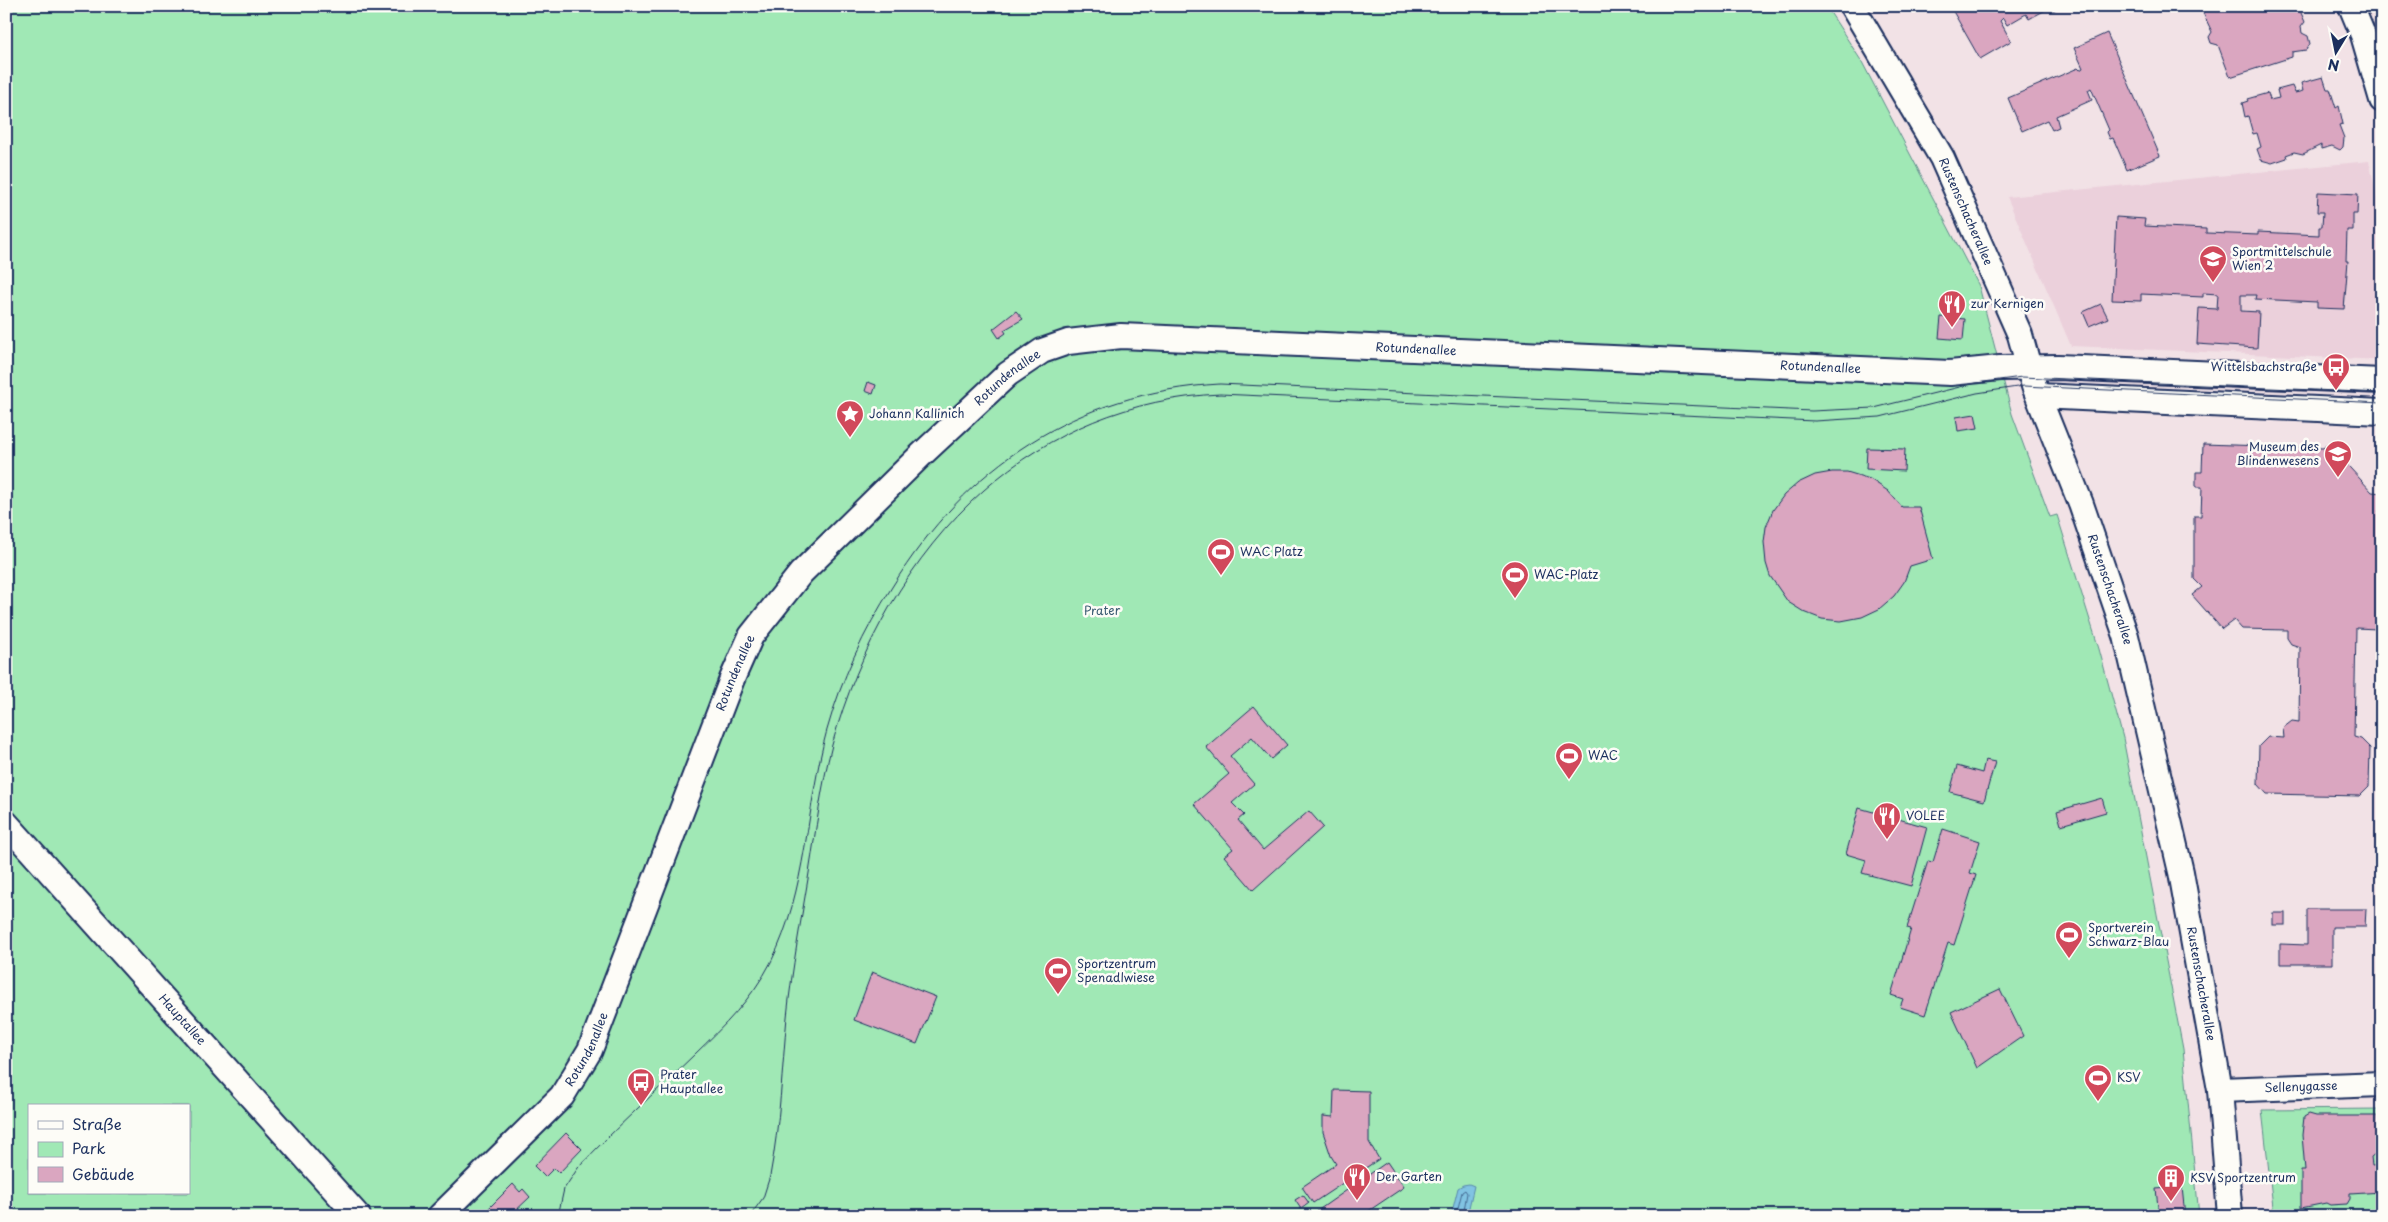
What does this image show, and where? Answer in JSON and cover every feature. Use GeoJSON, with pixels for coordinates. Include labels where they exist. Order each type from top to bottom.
{"type":"FeatureCollection","features":[{"type":"Feature","properties":{"kind":"street","name":"Rustenschacherallee"},"geometry":{"type":"LineString","coordinates":[[1852,6],[1942,158],[2020,335],[2028,367],[2082,504],[2129,645],[2181,872],[2220,1090],[2230,1216]]}},
{"type":"Feature","properties":{"kind":"street"},"geometry":{"type":"LineString","coordinates":[[2351,6],[2372,33],[2382,100]]}},
{"type":"Feature","properties":{"kind":"street","name":"Rotundenallee"},"geometry":{"type":"LineString","coordinates":[[440,1216],[562,1096],[590,1050],[729,688],[751,636],[801,573],[921,455],[1008,374],[1042,351],[1068,342],[1122,336],[1950,373],[2028,367]]}},
{"type":"Feature","properties":{"kind":"street"},"geometry":{"type":"LineString","coordinates":[[2028,367],[2382,382]]}},
{"type":"Feature","properties":{"kind":"street"},"geometry":{"type":"LineString","coordinates":[[2039,396],[2382,412]]}},
{"type":"Feature","properties":{"kind":"street","name":"Hauptallee"},"geometry":{"type":"LineString","coordinates":[[6,823],[358,1216]]}},
{"type":"Feature","properties":{"kind":"street","name":"Sellenygasse"},"geometry":{"type":"LineString","coordinates":[[2220,1090],[2382,1084]]}},
{"type":"Feature","properties":{"kind":"shaded area","name":"Sportmittelschule Wien 2"},"geometry":{"type":"Polygon","coordinates":[[[2369,161],[2382,219],[2382,360],[2071,346],[2007,197],[2369,161]]]}},
{"type":"Feature","properties":{"kind":"green space","name":"Prater"},"geometry":{"type":"Polygon","coordinates":[[[6,6],[1826,6],[1862,62],[1979,286],[2012,414],[2050,517],[2057,515],[2099,649],[2123,738],[2183,1049],[2199,1216],[6,1216],[6,6]]]}},
{"type":"Feature","properties":{"kind":"green space"},"geometry":{"type":"Polygon","coordinates":[[[2382,1109],[2382,1216],[2274,1216],[2262,1110],[2382,1109]]]}},
{"type":"Feature","properties":{"kind":"water"},"geometry":{"type":"Polygon","coordinates":[[[1469,1184],[1474,1186],[1467,1216],[1451,1216],[1458,1188],[1469,1184]]]}},
{"type":"Feature","properties":{"kind":"building"},"geometry":{"type":"Polygon","coordinates":[[[1950,6],[2061,6],[2053,11],[2051,7],[2029,19],[2026,14],[2007,25],[2003,18],[2000,21],[2011,41],[1980,59],[1950,6]]]}},
{"type":"Feature","properties":{"kind":"building"},"geometry":{"type":"Polygon","coordinates":[[[2298,6],[2305,22],[2301,27],[2302,33],[2308,36],[2310,44],[2306,50],[2292,52],[2292,57],[2230,77],[2218,45],[2211,43],[2209,37],[2212,32],[2203,13],[2205,7],[2298,6]]]}},
{"type":"Feature","properties":{"kind":"building"},"geometry":{"type":"Polygon","coordinates":[[[2107,33],[2160,156],[2127,170],[2113,138],[2110,139],[2107,132],[2109,130],[2091,88],[2088,90],[2092,100],[2056,116],[2059,127],[2052,130],[2047,120],[2022,131],[2008,98],[2078,68],[2080,70],[2083,68],[2074,48],[2107,33]]]}},
{"type":"Feature","properties":{"kind":"building"},"geometry":{"type":"Polygon","coordinates":[[[2323,77],[2327,89],[2330,89],[2336,108],[2339,106],[2343,124],[2339,125],[2344,138],[2343,147],[2340,150],[2332,146],[2321,149],[2321,145],[2303,154],[2294,152],[2286,155],[2287,158],[2272,163],[2261,160],[2257,149],[2261,147],[2257,133],[2253,134],[2248,116],[2245,117],[2242,103],[2248,101],[2247,99],[2268,93],[2270,100],[2279,98],[2277,90],[2292,86],[2295,93],[2303,91],[2301,83],[2323,77]]]}},
{"type":"Feature","properties":{"kind":"building"},"geometry":{"type":"Polygon","coordinates":[[[2318,192],[2358,194],[2357,214],[2353,214],[2353,230],[2347,230],[2346,261],[2348,261],[2344,309],[2317,308],[2317,302],[2255,299],[2256,295],[2241,295],[2241,311],[2259,312],[2257,348],[2197,344],[2199,308],[2217,309],[2218,294],[2203,293],[2203,297],[2141,294],[2141,301],[2112,300],[2116,217],[2145,219],[2144,226],[2206,229],[2206,233],[2258,235],[2258,232],[2319,235],[2319,227],[2322,227],[2323,212],[2317,212],[2318,192]]]}},
{"type":"Feature","properties":{"kind":"building"},"geometry":{"type":"Polygon","coordinates":[[[2101,304],[2108,318],[2089,326],[2083,312],[2101,304]]]}},
{"type":"Feature","properties":{"kind":"building"},"geometry":{"type":"Polygon","coordinates":[[[1016,311],[1023,319],[1004,330],[1006,333],[999,338],[993,329],[1016,311]]]}},
{"type":"Feature","properties":{"kind":"building","name":"zur Kernigen"},"geometry":{"type":"Polygon","coordinates":[[[1941,317],[1965,319],[1963,340],[1939,338],[1941,317]]]}},
{"type":"Feature","properties":{"kind":"building"},"geometry":{"type":"Polygon","coordinates":[[[868,382],[876,385],[873,394],[865,391],[868,382]]]}},
{"type":"Feature","properties":{"kind":"building"},"geometry":{"type":"Polygon","coordinates":[[[1975,414],[1978,428],[1958,431],[1956,417],[1975,414]]]}},
{"type":"Feature","properties":{"kind":"building"},"geometry":{"type":"Polygon","coordinates":[[[2329,443],[2335,443],[2341,449],[2340,457],[2372,492],[2382,493],[2382,508],[2379,510],[2377,629],[2356,628],[2354,737],[2361,739],[2370,748],[2369,787],[2360,796],[2267,794],[2258,784],[2259,746],[2268,737],[2284,738],[2283,728],[2292,721],[2299,722],[2300,647],[2291,644],[2287,638],[2287,630],[2242,629],[2234,620],[2222,629],[2192,595],[2202,587],[2194,579],[2194,516],[2201,516],[2202,487],[2196,487],[2196,472],[2202,472],[2203,444],[2323,448],[2329,443]]]}},
{"type":"Feature","properties":{"kind":"building"},"geometry":{"type":"Polygon","coordinates":[[[1867,448],[1905,449],[1904,471],[1866,469],[1867,448]]]}},
{"type":"Feature","properties":{"kind":"building"},"geometry":{"type":"Polygon","coordinates":[[[1847,472],[1870,479],[1888,491],[1902,507],[1919,507],[1933,559],[1910,566],[1904,582],[1894,596],[1879,609],[1862,617],[1841,621],[1822,619],[1804,612],[1788,602],[1770,576],[1766,563],[1764,542],[1766,527],[1773,510],[1784,495],[1798,483],[1815,475],[1847,472]]]}},
{"type":"Feature","properties":{"kind":"building"},"geometry":{"type":"Polygon","coordinates":[[[1254,706],[1287,745],[1271,759],[1252,737],[1230,756],[1254,784],[1232,803],[1244,815],[1238,820],[1263,850],[1309,811],[1323,827],[1253,890],[1224,856],[1233,849],[1194,804],[1229,774],[1206,747],[1254,706]]]}},
{"type":"Feature","properties":{"kind":"building"},"geometry":{"type":"Polygon","coordinates":[[[1985,760],[1995,762],[1984,801],[1950,792],[1957,766],[1982,773],[1985,760]]]}},
{"type":"Feature","properties":{"kind":"building"},"geometry":{"type":"Polygon","coordinates":[[[2102,798],[2106,812],[2061,825],[2057,811],[2102,798]]]}},
{"type":"Feature","properties":{"kind":"building","name":"VOLEE"},"geometry":{"type":"Polygon","coordinates":[[[1859,808],[1927,827],[1911,886],[1862,873],[1866,860],[1846,854],[1859,808]]]}},
{"type":"Feature","properties":{"kind":"building"},"geometry":{"type":"Polygon","coordinates":[[[1943,829],[1980,841],[1970,873],[1976,875],[1954,945],[1948,943],[1925,1015],[1900,1007],[1903,999],[1891,995],[1911,929],[1907,928],[1928,861],[1933,862],[1943,829]]]}},
{"type":"Feature","properties":{"kind":"building"},"geometry":{"type":"Polygon","coordinates":[[[2307,909],[2366,909],[2365,927],[2332,927],[2332,964],[2280,964],[2280,944],[2307,945],[2307,909]]]}},
{"type":"Feature","properties":{"kind":"building"},"geometry":{"type":"Polygon","coordinates":[[[2273,913],[2285,913],[2285,925],[2273,925],[2273,913]]]}},
{"type":"Feature","properties":{"kind":"building"},"geometry":{"type":"Polygon","coordinates":[[[872,972],[936,997],[917,1044],[854,1020],[872,972]]]}},
{"type":"Feature","properties":{"kind":"building"},"geometry":{"type":"Polygon","coordinates":[[[2000,989],[2023,1036],[1977,1068],[1951,1012],[2000,989]]]}},
{"type":"Feature","properties":{"kind":"building"},"geometry":{"type":"Polygon","coordinates":[[[1334,1090],[1369,1091],[1369,1142],[1379,1159],[1313,1203],[1302,1187],[1336,1164],[1331,1156],[1323,1132],[1323,1116],[1333,1117],[1334,1090]]]}},
{"type":"Feature","properties":{"kind":"building"},"geometry":{"type":"Polygon","coordinates":[[[2309,1114],[2316,1116],[2377,1116],[2380,1151],[2371,1158],[2372,1166],[2382,1165],[2382,1192],[2350,1194],[2347,1204],[2330,1205],[2326,1203],[2301,1208],[2301,1170],[2305,1170],[2302,1135],[2304,1117],[2309,1114]]]}},
{"type":"Feature","properties":{"kind":"building"},"geometry":{"type":"Polygon","coordinates":[[[566,1133],[582,1149],[559,1173],[554,1168],[545,1177],[534,1166],[566,1133]]]}},
{"type":"Feature","properties":{"kind":"building","name":"Der Garten"},"geometry":{"type":"Polygon","coordinates":[[[1387,1162],[1404,1187],[1361,1216],[1310,1216],[1387,1162]]]}},
{"type":"Feature","properties":{"kind":"building"},"geometry":{"type":"Polygon","coordinates":[[[513,1184],[520,1192],[523,1189],[530,1197],[510,1216],[491,1216],[486,1211],[513,1184]]]}},
{"type":"Feature","properties":{"kind":"building","name":"KSV Sportzentrum"},"geometry":{"type":"Polygon","coordinates":[[[2182,1187],[2185,1216],[2159,1216],[2156,1189],[2182,1187]]]}},
{"type":"Feature","properties":{"kind":"building"},"geometry":{"type":"Polygon","coordinates":[[[1303,1195],[1309,1203],[1301,1209],[1295,1200],[1303,1195]]]}},
{"type":"Feature","properties":{"kind":"tram line"},"geometry":{"type":"LineString","coordinates":[[558,1216],[564,1189],[578,1168],[727,1022],[755,988],[771,962],[783,935],[792,906],[805,848],[820,759],[833,711],[854,656],[892,587],[922,544],[955,505],[991,471],[1030,443],[1073,420],[1119,402],[1168,390],[1220,384],[1812,411],[1874,408],[1976,383],[2022,377],[2382,393]]}},
{"type":"Feature","properties":{"kind":"tram line"},"geometry":{"type":"LineString","coordinates":[[750,1216],[763,1198],[770,1176],[778,1117],[791,981],[822,793],[832,745],[856,674],[890,606],[910,574],[957,516],[1009,469],[1064,435],[1094,421],[1155,402],[1220,394],[1815,421],[1880,417],[1977,393],[2024,386],[2382,403]]}},
{"type":"Feature","properties":{"kind":"place","name":"Sportmittelschule Wien 2"},"geometry":{"type":"Point","coordinates":[2213,283]}},
{"type":"Feature","properties":{"kind":"place","name":"zur Kernigen"},"geometry":{"type":"Point","coordinates":[1952,328]}},
{"type":"Feature","properties":{"kind":"place","name":"Wittelsbachstraße"},"geometry":{"type":"Point","coordinates":[2336,391]}},
{"type":"Feature","properties":{"kind":"place","name":"Johann Kallinich"},"geometry":{"type":"Point","coordinates":[850,438]}},
{"type":"Feature","properties":{"kind":"place","name":"Museum des Blindenwesens"},"geometry":{"type":"Point","coordinates":[2338,478]}},
{"type":"Feature","properties":{"kind":"place","name":"WAC Platz"},"geometry":{"type":"Point","coordinates":[1221,576]}},
{"type":"Feature","properties":{"kind":"place","name":"WAC-Platz"},"geometry":{"type":"Point","coordinates":[1515,599]}},
{"type":"Feature","properties":{"kind":"place","name":"WAC"},"geometry":{"type":"Point","coordinates":[1569,780]}},
{"type":"Feature","properties":{"kind":"place","name":"VOLEE"},"geometry":{"type":"Point","coordinates":[1887,840]}},
{"type":"Feature","properties":{"kind":"place","name":"Sportverein Schwarz-Blau"},"geometry":{"type":"Point","coordinates":[2069,959]}},
{"type":"Feature","properties":{"kind":"place","name":"Sportzentrum Spenadlwiese"},"geometry":{"type":"Point","coordinates":[1058,995]}},
{"type":"Feature","properties":{"kind":"place","name":"KSV"},"geometry":{"type":"Point","coordinates":[2098,1102]}},
{"type":"Feature","properties":{"kind":"place","name":"Prater Hauptallee"},"geometry":{"type":"Point","coordinates":[641,1106]}},
{"type":"Feature","properties":{"kind":"place","name":"Der Garten"},"geometry":{"type":"Point","coordinates":[1357,1201]}},
{"type":"Feature","properties":{"kind":"place","name":"KSV Sportzentrum"},"geometry":{"type":"Point","coordinates":[2171,1202]}}]}
